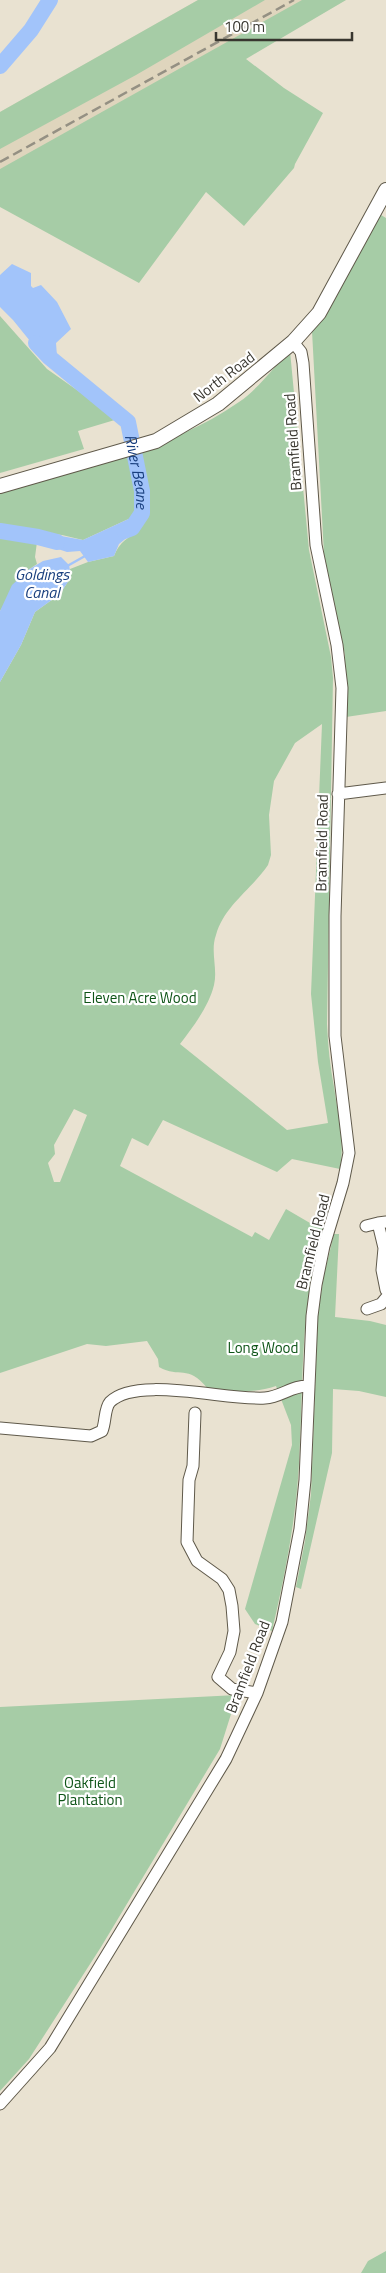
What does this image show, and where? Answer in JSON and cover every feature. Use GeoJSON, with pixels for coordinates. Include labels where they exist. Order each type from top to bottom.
{"type":"FeatureCollection","features":[{"type":"Feature","properties":{"kind":"main road","name":"North Road"},"geometry":{"type":"LineString","coordinates":[[0,486],[115,451],[146,444],[167,435],[218,404],[293,342],[319,313],[386,190]]}},
{"type":"Feature","properties":{"kind":"street","name":"Bramfield Road"},"geometry":{"type":"LineString","coordinates":[[0,2104],[50,2048],[226,1759],[257,1693],[278,1637],[290,1584],[305,1480],[312,1316],[316,1285],[324,1246],[343,1182],[349,1153],[335,1036],[341,666],[316,545],[304,363],[301,352],[293,342]]}},
{"type":"Feature","properties":{"kind":"street"},"geometry":{"type":"LineString","coordinates":[[338,794],[386,788]]}},
{"type":"Feature","properties":{"kind":"street"},"geometry":{"type":"LineString","coordinates":[[366,1226],[382,1222],[384,1248],[382,1270],[386,1290]]}},
{"type":"Feature","properties":{"kind":"street"},"geometry":{"type":"LineString","coordinates":[[367,1309],[381,1304],[386,1298]]}},
{"type":"Feature","properties":{"kind":"street"},"geometry":{"type":"LineString","coordinates":[[0,1428],[91,1436],[102,1431],[111,1401],[130,1393],[170,1389],[213,1395],[267,1398],[300,1385],[309,1386]]}},
{"type":"Feature","properties":{"kind":"street"},"geometry":{"type":"LineString","coordinates":[[195,1413],[193,1466],[189,1480],[187,1542],[197,1561],[222,1579],[229,1590],[234,1631],[230,1652],[218,1677],[232,1689],[257,1693]]}},
{"type":"Feature","properties":{"kind":"shaded area"},"geometry":{"type":"Polygon","coordinates":[[[198,0],[346,0],[0,197],[0,112],[198,0]]]}},
{"type":"Feature","properties":{"kind":"green space"},"geometry":{"type":"Polygon","coordinates":[[[198,0],[265,0],[136,75],[0,149],[0,112],[198,0]]]}},
{"type":"Feature","properties":{"kind":"green space"},"geometry":{"type":"Polygon","coordinates":[[[302,0],[346,0],[246,59],[284,88],[323,113],[294,168],[244,226],[206,192],[139,283],[0,207],[0,169],[302,0]]]}},
{"type":"Feature","properties":{"kind":"green space"},"geometry":{"type":"Polygon","coordinates":[[[381,215],[386,218],[386,711],[346,717],[345,655],[324,554],[312,331],[381,215]]]}},
{"type":"Feature","properties":{"kind":"green space"},"geometry":{"type":"Polygon","coordinates":[[[0,316],[47,369],[118,419],[78,431],[84,449],[0,473],[0,316]]]}},
{"type":"Feature","properties":{"kind":"green space","name":"Eleven Acre Wood"},"geometry":{"type":"Polygon","coordinates":[[[290,351],[309,550],[331,657],[333,678],[327,1024],[330,1064],[342,1148],[340,1169],[292,1159],[277,1172],[163,1120],[148,1146],[132,1138],[120,1166],[252,1237],[255,1232],[269,1240],[286,1209],[310,1223],[324,1226],[310,1284],[306,1314],[299,1463],[293,1526],[272,1631],[255,1624],[245,1609],[292,1445],[291,1425],[276,1386],[251,1391],[208,1389],[194,1376],[159,1367],[158,1359],[147,1341],[106,1346],[87,1344],[0,1373],[0,682],[21,645],[35,612],[60,594],[71,577],[70,569],[88,562],[114,556],[120,545],[140,527],[145,515],[147,502],[142,477],[139,484],[136,485],[137,502],[135,516],[83,540],[62,535],[0,528],[0,490],[123,456],[183,433],[212,419],[246,397],[290,351]],[[322,724],[295,743],[274,781],[269,815],[271,855],[268,865],[232,906],[220,925],[214,941],[215,979],[212,993],[200,1016],[180,1044],[287,1130],[328,1123],[318,1062],[311,994],[322,724]],[[74,1109],[54,1145],[55,1154],[48,1163],[54,1182],[60,1182],[87,1115],[74,1109]]]}},
{"type":"Feature","properties":{"kind":"green space"},"geometry":{"type":"Polygon","coordinates":[[[0,535],[37,542],[35,557],[37,564],[28,570],[0,611],[0,535]]]}},
{"type":"Feature","properties":{"kind":"green space","name":"Long Wood"},"geometry":{"type":"Polygon","coordinates":[[[334,1234],[339,1234],[335,1317],[386,1325],[386,1397],[359,1391],[333,1389],[332,1453],[301,1589],[296,1587],[305,1541],[311,1494],[318,1313],[324,1275],[334,1234]]]}},
{"type":"Feature","properties":{"kind":"green space","name":"Oakfield Plantation"},"geometry":{"type":"Polygon","coordinates":[[[237,1695],[220,1749],[101,1947],[29,2059],[0,2091],[0,1707],[237,1695]]]}},
{"type":"Feature","properties":{"kind":"green space"},"geometry":{"type":"Polygon","coordinates":[[[386,2251],[386,2273],[361,2273],[368,2261],[386,2251]]]}},
{"type":"Feature","properties":{"kind":"water"},"geometry":{"type":"Polygon","coordinates":[[[12,264],[31,273],[31,286],[33,288],[41,285],[57,302],[71,329],[56,343],[57,356],[47,362],[0,307],[0,275],[12,264]]]}},
{"type":"Feature","properties":{"kind":"water"},"geometry":{"type":"Polygon","coordinates":[[[135,516],[142,521],[139,528],[119,544],[114,556],[88,562],[80,551],[67,552],[37,542],[34,531],[83,540],[135,516]]]}},
{"type":"Feature","properties":{"kind":"water","name":"Goldings Canal"},"geometry":{"type":"Polygon","coordinates":[[[61,557],[69,565],[71,577],[60,594],[35,612],[21,645],[0,682],[0,611],[12,585],[28,570],[43,561],[61,557]]]}},
{"type":"Feature","properties":{"kind":"waterway","name":"River Beane"},"geometry":{"type":"LineString","coordinates":[[0,66],[31,30],[50,0]]}},
{"type":"Feature","properties":{"kind":"waterway","name":"River Beane"},"geometry":{"type":"LineString","coordinates":[[36,343],[49,357],[128,422],[142,491],[142,513],[132,528],[124,531]]}},
{"type":"Feature","properties":{"kind":"waterway","name":"River Beane"},"geometry":{"type":"LineString","coordinates":[[0,531],[57,542]]}},
{"type":"Feature","properties":{"kind":"waterway"},"geometry":{"type":"LineString","coordinates":[[69,565],[85,556]]}},
{"type":"Feature","properties":{"kind":"railway"},"geometry":{"type":"LineString","coordinates":[[0,162],[294,0]]}}]}
